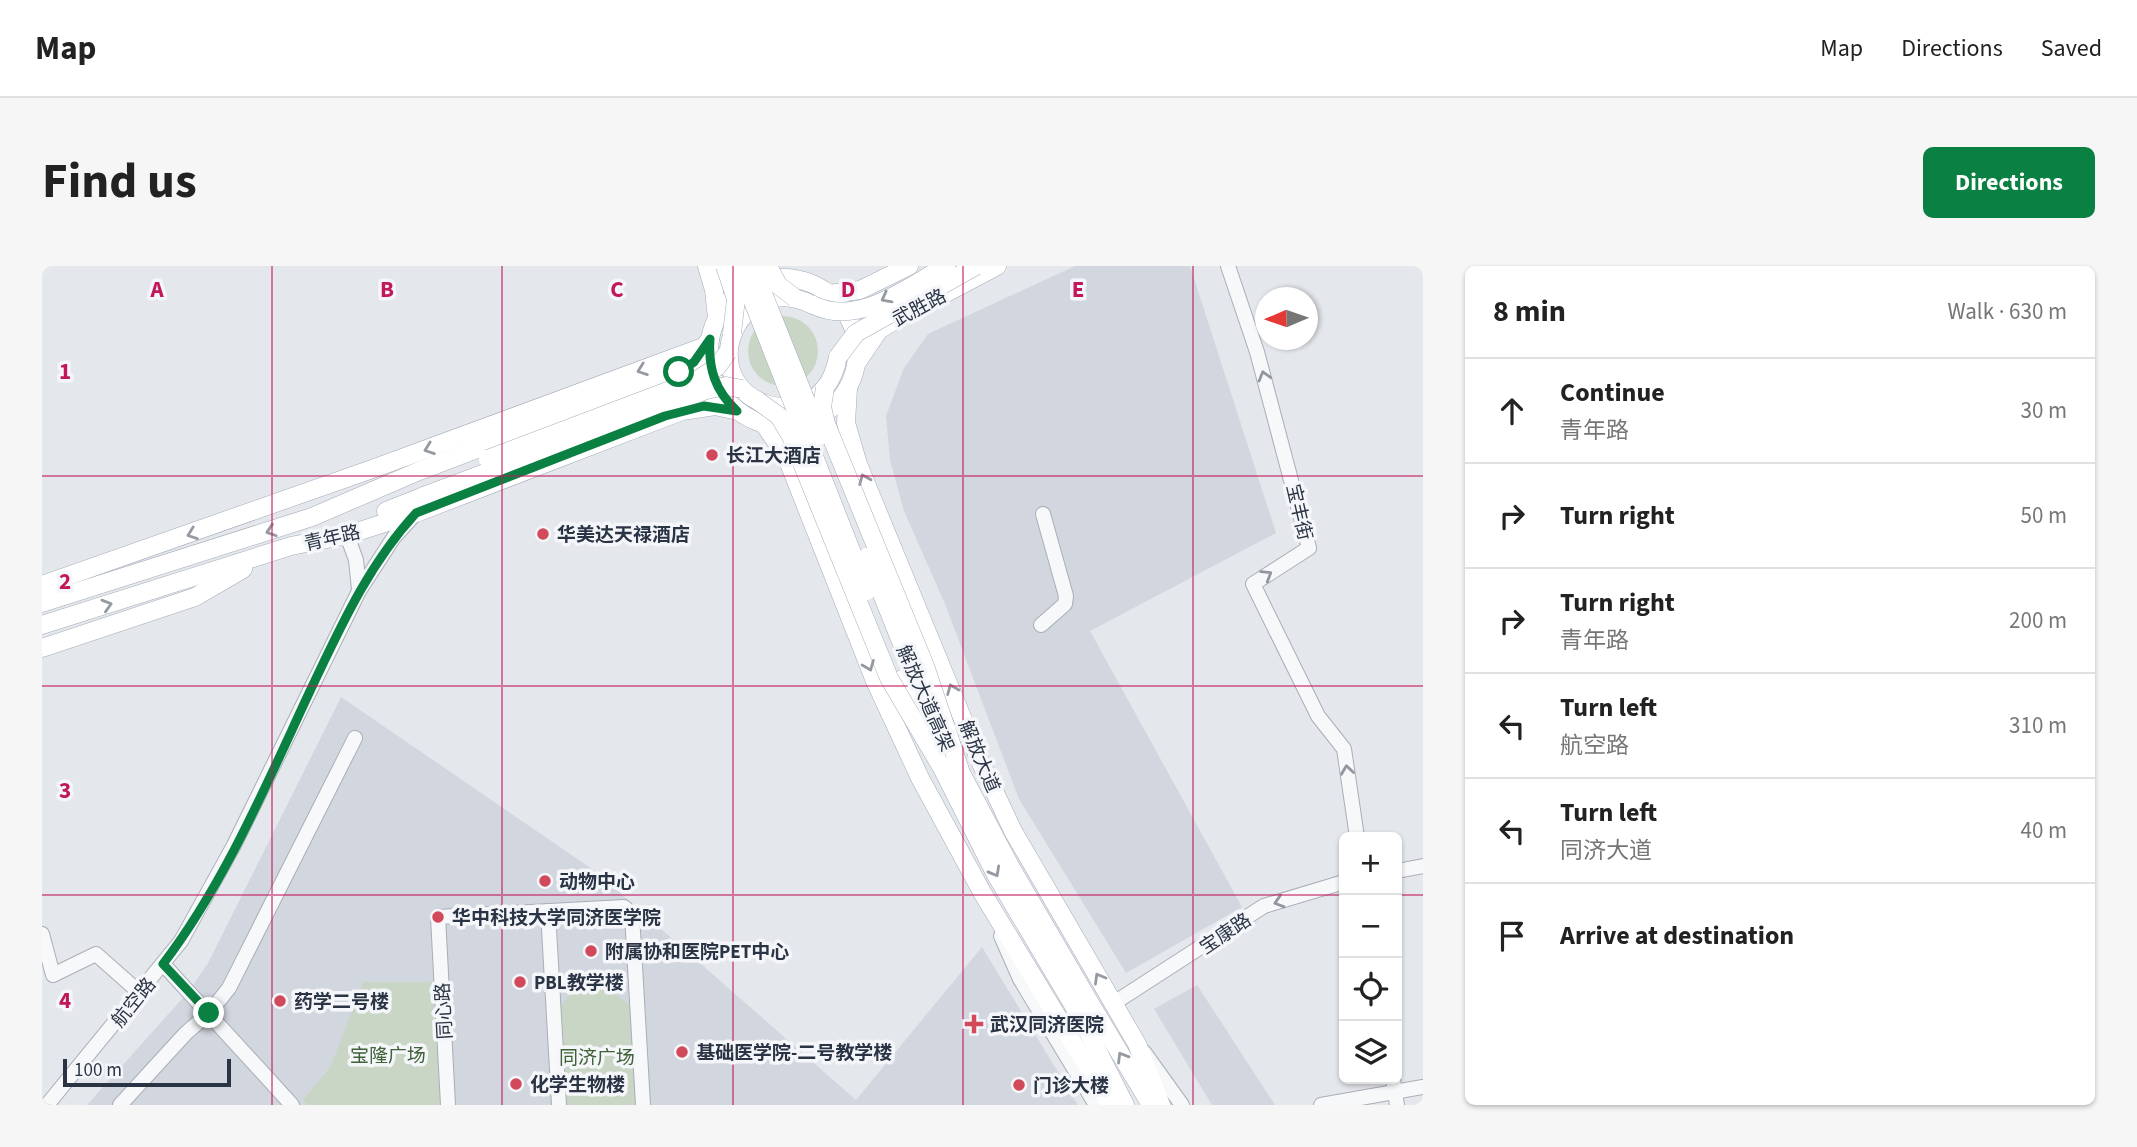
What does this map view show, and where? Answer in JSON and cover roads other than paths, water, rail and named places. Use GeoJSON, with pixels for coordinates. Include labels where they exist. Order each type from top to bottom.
{"type":"FeatureCollection","features":[{"type":"Feature","properties":{"kind":"main road"},"geometry":{"type":"LineString","coordinates":[[706,266],[714,289],[717,318]]}},
{"type":"Feature","properties":{"kind":"main road"},"geometry":{"type":"LineString","coordinates":[[725,266],[736,299],[728,352],[732,372],[742,389],[779,416],[791,436],[890,678],[942,768]]}},
{"type":"Feature","properties":{"kind":"main road","name":"解放大道高架"},"geometry":{"type":"LineString","coordinates":[[739,266],[902,679],[942,768],[996,875],[1087,1014],[1151,1105]]}},
{"type":"Feature","properties":{"kind":"main road","name":"解放大道高架"},"geometry":{"type":"LineString","coordinates":[[752,266],[914,674],[961,773],[1087,1014],[1125,1105]]}},
{"type":"Feature","properties":{"kind":"main road"},"geometry":{"type":"LineString","coordinates":[[768,266],[778,285],[795,298],[826,311],[855,311],[876,304],[946,266]]}},
{"type":"Feature","properties":{"kind":"main road"},"geometry":{"type":"LineString","coordinates":[[783,266],[803,281],[829,294],[851,323],[857,350],[856,364],[848,388],[832,408],[810,422],[786,427],[764,425],[737,411],[718,388],[711,373],[708,342],[717,318],[737,294],[751,285],[779,278],[803,281]]}},
{"type":"Feature","properties":{"kind":"main road"},"geometry":{"type":"LineString","coordinates":[[829,294],[860,290],[909,266]]}},
{"type":"Feature","properties":{"kind":"main road"},"geometry":{"type":"LineString","coordinates":[[961,773],[925,666],[826,424],[822,407],[825,388],[843,348],[856,333],[976,266]]}},
{"type":"Feature","properties":{"kind":"main road","name":"武胜路"},"geometry":{"type":"LineString","coordinates":[[856,364],[879,330],[997,266]]}},
{"type":"Feature","properties":{"kind":"main road"},"geometry":{"type":"LineString","coordinates":[[732,333],[752,307],[772,298],[795,298]]}},
{"type":"Feature","properties":{"kind":"main road"},"geometry":{"type":"LineString","coordinates":[[42,585],[708,342]]}},
{"type":"Feature","properties":{"kind":"main road","name":"青年路"},"geometry":{"type":"LineString","coordinates":[[42,603],[312,517],[419,471],[679,372],[694,362],[708,342]]}},
{"type":"Feature","properties":{"kind":"main road"},"geometry":{"type":"LineString","coordinates":[[42,648],[195,597],[282,549],[697,380],[716,367],[728,352]]}},
{"type":"Feature","properties":{"kind":"main road"},"geometry":{"type":"LineString","coordinates":[[312,517],[423,490],[706,390],[726,386],[742,389]]}},
{"type":"Feature","properties":{"kind":"main road"},"geometry":{"type":"LineString","coordinates":[[758,401],[778,407],[799,405],[825,388]]}},
{"type":"Feature","properties":{"kind":"main road","name":"解放大道"},"geometry":{"type":"LineString","coordinates":[[848,388],[847,434],[980,761],[1013,831],[1137,1044],[1161,1105]]}},
{"type":"Feature","properties":{"kind":"main road","name":"青年路"},"geometry":{"type":"LineString","coordinates":[[46,625],[282,549],[347,535],[416,513],[682,411],[715,406],[737,411]]}},
{"type":"Feature","properties":{"kind":"main road"},"geometry":{"type":"LineString","coordinates":[[764,425],[787,458],[857,636],[920,778],[983,894],[1111,1105]]}},
{"type":"Feature","properties":{"kind":"main road"},"geometry":{"type":"LineString","coordinates":[[76,574],[171,563]]}},
{"type":"Feature","properties":{"kind":"main road"},"geometry":{"type":"LineString","coordinates":[[857,636],[919,611]]}},
{"type":"Feature","properties":{"kind":"main road"},"geometry":{"type":"LineString","coordinates":[[963,858],[1013,831]]}},
{"type":"Feature","properties":{"kind":"main road"},"geometry":{"type":"LineString","coordinates":[[1091,1072],[1098,1105]]}},
{"type":"Feature","properties":{"kind":"street","name":"宝丰街"},"geometry":{"type":"LineString","coordinates":[[1228,266],[1261,365],[1309,548],[1253,584],[1318,716],[1344,749],[1356,832]]}},
{"type":"Feature","properties":{"kind":"street","name":"航空路"},"geometry":{"type":"LineString","coordinates":[[47,1105],[181,941],[228,858],[359,592],[394,537],[416,513]]}},
{"type":"Feature","properties":{"kind":"street"},"geometry":{"type":"LineString","coordinates":[[1041,625],[1065,604],[1066,596],[1043,514]]}},
{"type":"Feature","properties":{"kind":"street"},"geometry":{"type":"LineString","coordinates":[[347,535],[356,560],[359,592]]}},
{"type":"Feature","properties":{"kind":"street"},"geometry":{"type":"LineString","coordinates":[[120,1105],[186,1033],[209,1013],[242,966],[355,738]]}},
{"type":"Feature","properties":{"kind":"street"},"geometry":{"type":"LineString","coordinates":[[1402,870],[1423,866]]}},
{"type":"Feature","properties":{"kind":"street","name":"宝康路"},"geometry":{"type":"LineString","coordinates":[[1114,1003],[1264,906],[1339,884]]}},
{"type":"Feature","properties":{"kind":"street"},"geometry":{"type":"LineString","coordinates":[[983,894],[1020,979],[1098,1105]]}},
{"type":"Feature","properties":{"kind":"street"},"geometry":{"type":"LineString","coordinates":[[559,1105],[548,911],[624,907],[632,914],[643,1105]]}},
{"type":"Feature","properties":{"kind":"street","name":"同心路"},"geometry":{"type":"LineString","coordinates":[[448,1105],[438,917],[548,911]]}},
{"type":"Feature","properties":{"kind":"street"},"geometry":{"type":"LineString","coordinates":[[42,934],[54,975],[96,954],[140,993]]}},
{"type":"Feature","properties":{"kind":"street"},"geometry":{"type":"LineString","coordinates":[[163,964],[292,1105]]}},
{"type":"Feature","properties":{"kind":"street"},"geometry":{"type":"LineString","coordinates":[[1137,1044],[1182,1105]]}},
{"type":"Feature","properties":{"kind":"street"},"geometry":{"type":"LineString","coordinates":[[1321,1105],[1423,1087]]}},
{"type":"Feature","properties":{"kind":"place","name":"长江大酒店"},"geometry":{"type":"Point","coordinates":[712,455]}},
{"type":"Feature","properties":{"kind":"place","name":"华美达天禄酒店"},"geometry":{"type":"Point","coordinates":[543,534]}},
{"type":"Feature","properties":{"kind":"place","name":"动物中心"},"geometry":{"type":"Point","coordinates":[545,881]}},
{"type":"Feature","properties":{"kind":"place","name":"华中科技大学同济医学院"},"geometry":{"type":"Point","coordinates":[438,917]}},
{"type":"Feature","properties":{"kind":"place","name":"附属协和医院PET中心"},"geometry":{"type":"Point","coordinates":[591,951]}},
{"type":"Feature","properties":{"kind":"place","name":"PBL教学楼"},"geometry":{"type":"Point","coordinates":[520,982]}},
{"type":"Feature","properties":{"kind":"place","name":"药学二号楼"},"geometry":{"type":"Point","coordinates":[280,1001]}},
{"type":"Feature","properties":{"kind":"place","name":"武汉同济医院"},"geometry":{"type":"Point","coordinates":[974,1024]}},
{"type":"Feature","properties":{"kind":"place","name":"基础医学院-二号教学楼"},"geometry":{"type":"Point","coordinates":[682,1052]}},
{"type":"Feature","properties":{"kind":"place","name":"化学生物楼"},"geometry":{"type":"Point","coordinates":[516,1084]}},
{"type":"Feature","properties":{"kind":"place","name":"门诊大楼"},"geometry":{"type":"Point","coordinates":[1019,1085]}},
{"type":"Feature","properties":{"kind":"park label","name":"宝隆广场"},"geometry":{"type":"Point","coordinates":[388,1055]}},
{"type":"Feature","properties":{"kind":"park label","name":"同济广场"},"geometry":{"type":"Point","coordinates":[597,1057]}}]}
